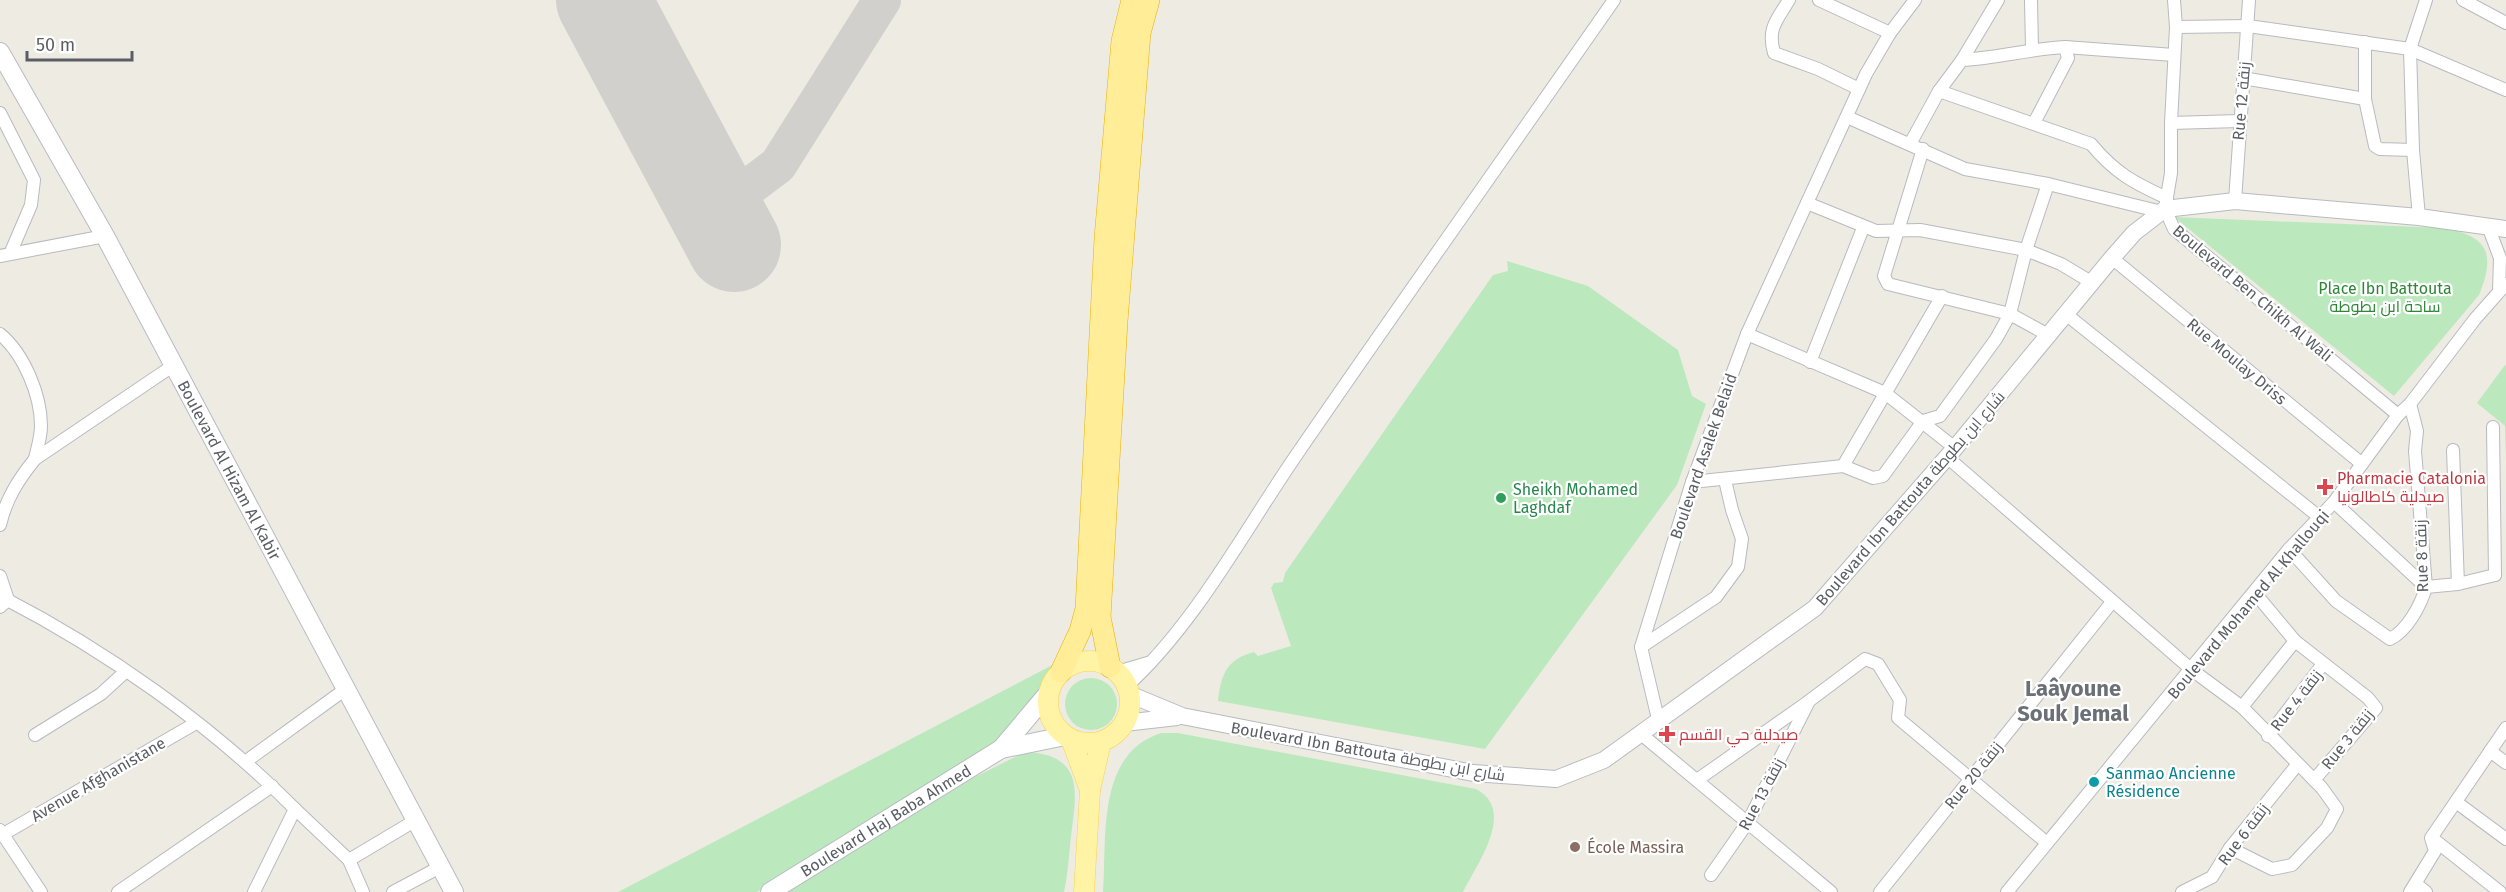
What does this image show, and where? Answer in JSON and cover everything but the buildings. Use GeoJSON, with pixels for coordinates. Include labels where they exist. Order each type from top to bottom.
{"type":"FeatureCollection","features":[{"type":"Feature","properties":{"kind":"highway"},"geometry":{"type":"LineString","coordinates":[[1061,672],[1080,631],[1086,609],[1105,238],[1122,41],[1132,0]]}},
{"type":"Feature","properties":{"kind":"highway"},"geometry":{"type":"LineString","coordinates":[[1120,680],[1100,616],[1116,332],[1139,42],[1149,0]]}},
{"type":"Feature","properties":{"kind":"main road","name":"Boulevard Al Hizam Al Kabir"},"geometry":{"type":"LineString","coordinates":[[0,51],[105,236],[454,892]]}},
{"type":"Feature","properties":{"kind":"main road"},"geometry":{"type":"LineString","coordinates":[[1084,662],[1120,680],[1130,704],[1124,723],[1114,734],[1101,741],[1081,743],[1068,737],[1001,748],[1050,691],[1061,672],[1084,662]]}},
{"type":"Feature","properties":{"kind":"main road"},"geometry":{"type":"LineString","coordinates":[[1050,691],[1050,716],[1068,737],[1090,790]]}},
{"type":"Feature","properties":{"kind":"main road"},"geometry":{"type":"LineString","coordinates":[[1084,892],[1090,790],[1101,741]]}},
{"type":"Feature","properties":{"kind":"main road","name":"Boulevard Haj Baba Ahmed"},"geometry":{"type":"LineString","coordinates":[[770,892],[1001,748]]}},
{"type":"Feature","properties":{"kind":"street"},"geometry":{"type":"LineString","coordinates":[[1120,680],[1155,661],[1614,0]]}},
{"type":"Feature","properties":{"kind":"street"},"geometry":{"type":"LineString","coordinates":[[1789,0],[1772,27],[1770,38],[1774,53],[1818,69],[1859,89]]}},
{"type":"Feature","properties":{"kind":"street"},"geometry":{"type":"LineString","coordinates":[[1819,0],[1890,33],[1915,0]]}},
{"type":"Feature","properties":{"kind":"street"},"geometry":{"type":"LineString","coordinates":[[1910,144],[1939,92],[1962,60],[1998,0]]}},
{"type":"Feature","properties":{"kind":"street"},"geometry":{"type":"LineString","coordinates":[[2031,0],[2032,49]]}},
{"type":"Feature","properties":{"kind":"street"},"geometry":{"type":"LineString","coordinates":[[2165,206],[2171,173],[2170,123],[2176,27],[2174,0]]}},
{"type":"Feature","properties":{"kind":"street","name":"Rue 12 زنقة"},"geometry":{"type":"LineString","coordinates":[[2235,201],[2249,0]]}},
{"type":"Feature","properties":{"kind":"street"},"geometry":{"type":"LineString","coordinates":[[2419,217],[2413,150],[2410,49],[2426,0]]}},
{"type":"Feature","properties":{"kind":"street"},"geometry":{"type":"LineString","coordinates":[[2463,0],[2506,23]]}},
{"type":"Feature","properties":{"kind":"street"},"geometry":{"type":"LineString","coordinates":[[2176,27],[2248,26],[2410,49],[2506,90]]}},
{"type":"Feature","properties":{"kind":"street","name":"Boulevard Asalek Belaid"},"geometry":{"type":"LineString","coordinates":[[1641,647],[1692,482],[1747,334],[1866,74],[1890,33]]}},
{"type":"Feature","properties":{"kind":"street"},"geometry":{"type":"LineString","coordinates":[[2365,42],[2365,99],[2375,146],[2380,149],[2413,150]]}},
{"type":"Feature","properties":{"kind":"street"},"geometry":{"type":"LineString","coordinates":[[1962,60],[2012,56],[2032,49],[2065,47],[2174,55]]}},
{"type":"Feature","properties":{"kind":"street"},"geometry":{"type":"LineString","coordinates":[[2034,123],[2068,58],[2065,47]]}},
{"type":"Feature","properties":{"kind":"street"},"geometry":{"type":"LineString","coordinates":[[2243,78],[2365,99]]}},
{"type":"Feature","properties":{"kind":"street"},"geometry":{"type":"LineString","coordinates":[[1939,92],[2091,144],[2107,164],[2165,206]]}},
{"type":"Feature","properties":{"kind":"street"},"geometry":{"type":"LineString","coordinates":[[0,113],[34,180],[32,205],[5,255]]}},
{"type":"Feature","properties":{"kind":"street"},"geometry":{"type":"LineString","coordinates":[[1847,117],[1965,169],[2165,206],[2235,201],[2419,217],[2506,229]]}},
{"type":"Feature","properties":{"kind":"street"},"geometry":{"type":"LineString","coordinates":[[2170,123],[2239,121]]}},
{"type":"Feature","properties":{"kind":"street"},"geometry":{"type":"LineString","coordinates":[[1923,149],[1884,276],[1888,284],[2010,314],[2050,336]]}},
{"type":"Feature","properties":{"kind":"street"},"geometry":{"type":"LineString","coordinates":[[1692,482],[1843,466],[1873,478],[1883,476],[1923,421],[1940,416],[1983,359],[2010,314],[2026,250],[2048,184]]}},
{"type":"Feature","properties":{"kind":"street"},"geometry":{"type":"LineString","coordinates":[[1807,203],[1863,228],[1920,231],[2026,250],[2061,264],[2091,282]]}},
{"type":"Feature","properties":{"kind":"street","name":"Boulevard Ibn Battouta شارع ابن بطوطة"},"geometry":{"type":"LineString","coordinates":[[1182,716],[1473,773],[1530,779],[1556,779],[1604,760],[1815,608],[2050,336],[2091,282],[2134,233],[2165,206]]}},
{"type":"Feature","properties":{"kind":"street","name":"Boulevard Ben Chikh Al Wali"},"geometry":{"type":"LineString","coordinates":[[2165,206],[2174,229],[2398,415]]}},
{"type":"Feature","properties":{"kind":"street"},"geometry":{"type":"LineString","coordinates":[[2488,226],[2500,258],[2502,288]]}},
{"type":"Feature","properties":{"kind":"street"},"geometry":{"type":"LineString","coordinates":[[1810,362],[1863,228]]}},
{"type":"Feature","properties":{"kind":"street"},"geometry":{"type":"LineString","coordinates":[[5,255],[105,236]]}},
{"type":"Feature","properties":{"kind":"street","name":"Rue Moulay Driss"},"geometry":{"type":"LineString","coordinates":[[2112,258],[2362,464]]}},
{"type":"Feature","properties":{"kind":"street","name":"Boulevard Mohamed Al Khallouqi"},"geometry":{"type":"LineString","coordinates":[[2007,892],[2192,670],[2289,549],[2318,516],[2334,502],[2398,415],[2410,404],[2475,319],[2502,288]]}},
{"type":"Feature","properties":{"kind":"street"},"geometry":{"type":"LineString","coordinates":[[1843,466],[1942,296]]}},
{"type":"Feature","properties":{"kind":"street"},"geometry":{"type":"LineString","coordinates":[[2067,315],[2318,516]]}},
{"type":"Feature","properties":{"kind":"street"},"geometry":{"type":"LineString","coordinates":[[0,334],[27,372],[38,400],[41,427],[35,459]]}},
{"type":"Feature","properties":{"kind":"street"},"geometry":{"type":"LineString","coordinates":[[1747,334],[1886,393],[1923,421],[1951,452],[2112,602],[2192,670],[2242,708],[2314,780],[2337,809],[2327,828],[2292,865],[2272,869],[2230,848]]}},
{"type":"Feature","properties":{"kind":"street"},"geometry":{"type":"LineString","coordinates":[[0,525],[5,503],[19,478],[35,459],[174,365]]}},
{"type":"Feature","properties":{"kind":"street","name":"Rue 8 زنقة"},"geometry":{"type":"LineString","coordinates":[[2289,549],[2345,608],[2390,639],[2398,635],[2422,603],[2426,587],[2415,452],[2417,430],[2410,404]]}},
{"type":"Feature","properties":{"kind":"street"},"geometry":{"type":"LineString","coordinates":[[2493,427],[2495,575],[2506,584]]}},
{"type":"Feature","properties":{"kind":"street"},"geometry":{"type":"LineString","coordinates":[[2452,450],[2458,584]]}},
{"type":"Feature","properties":{"kind":"street"},"geometry":{"type":"LineString","coordinates":[[1658,719],[1641,647],[1716,597],[1738,567],[1742,539],[1725,480]]}},
{"type":"Feature","properties":{"kind":"street"},"geometry":{"type":"LineString","coordinates":[[2334,502],[2426,587],[2458,584],[2495,575]]}},
{"type":"Feature","properties":{"kind":"street"},"geometry":{"type":"LineString","coordinates":[[0,576],[3,601],[91,648],[196,723],[273,786],[349,860],[360,891]]}},
{"type":"Feature","properties":{"kind":"street"},"geometry":{"type":"LineString","coordinates":[[2255,593],[2295,641],[2323,664]]}},
{"type":"Feature","properties":{"kind":"street","name":"Rue 20 زنقة"},"geometry":{"type":"LineString","coordinates":[[1880,892],[2112,602]]}},
{"type":"Feature","properties":{"kind":"street"},"geometry":{"type":"LineString","coordinates":[[2242,708],[2295,641]]}},
{"type":"Feature","properties":{"kind":"street","name":"Rue 13 زنقة"},"geometry":{"type":"LineString","coordinates":[[1711,875],[1748,822],[1809,701],[1857,662],[1865,659],[1878,664],[1900,700],[1898,718],[1969,780]]}},
{"type":"Feature","properties":{"kind":"street","name":"Rue 3 زنقة"},"geometry":{"type":"LineString","coordinates":[[2314,780],[2376,708],[2368,698],[2323,664]]}},
{"type":"Feature","properties":{"kind":"street","name":"Rue 4 زنقة"},"geometry":{"type":"LineString","coordinates":[[2268,736],[2323,664]]}},
{"type":"Feature","properties":{"kind":"street"},"geometry":{"type":"LineString","coordinates":[[35,735],[101,694],[125,672]]}},
{"type":"Feature","properties":{"kind":"street"},"geometry":{"type":"LineString","coordinates":[[1120,680],[1182,716]]}},
{"type":"Feature","properties":{"kind":"street"},"geometry":{"type":"LineString","coordinates":[[245,762],[347,688]]}},
{"type":"Feature","properties":{"kind":"street"},"geometry":{"type":"LineString","coordinates":[[1697,780],[1809,701]]}},
{"type":"Feature","properties":{"kind":"street"},"geometry":{"type":"LineString","coordinates":[[1124,723],[1182,716]]}},
{"type":"Feature","properties":{"kind":"street","name":"Avenue Afghanistane"},"geometry":{"type":"LineString","coordinates":[[1,834],[196,723]]}},
{"type":"Feature","properties":{"kind":"street"},"geometry":{"type":"LineString","coordinates":[[2431,838],[2506,728]]}},
{"type":"Feature","properties":{"kind":"street"},"geometry":{"type":"LineString","coordinates":[[1641,734],[1831,892]]}},
{"type":"Feature","properties":{"kind":"street"},"geometry":{"type":"LineString","coordinates":[[2490,752],[2506,763]]}},
{"type":"Feature","properties":{"kind":"street","name":"Rue 6 زنقة"},"geometry":{"type":"LineString","coordinates":[[2182,892],[2212,877],[2230,848],[2297,765]]}},
{"type":"Feature","properties":{"kind":"street"},"geometry":{"type":"LineString","coordinates":[[1969,780],[2047,843]]}},
{"type":"Feature","properties":{"kind":"street"},"geometry":{"type":"LineString","coordinates":[[118,892],[273,786]]}},
{"type":"Feature","properties":{"kind":"street"},"geometry":{"type":"LineString","coordinates":[[2456,802],[2506,839]]}},
{"type":"Feature","properties":{"kind":"street"},"geometry":{"type":"LineString","coordinates":[[254,892],[295,809]]}},
{"type":"Feature","properties":{"kind":"street"},"geometry":{"type":"LineString","coordinates":[[349,860],[416,820]]}},
{"type":"Feature","properties":{"kind":"street"},"geometry":{"type":"LineString","coordinates":[[1,834],[41,892]]}},
{"type":"Feature","properties":{"kind":"street"},"geometry":{"type":"LineString","coordinates":[[2417,890],[2435,851],[2431,838]]}},
{"type":"Feature","properties":{"kind":"street"},"geometry":{"type":"LineString","coordinates":[[2431,838],[2500,892]]}},
{"type":"Feature","properties":{"kind":"street"},"geometry":{"type":"LineString","coordinates":[[393,892],[440,867]]}},
{"type":"Feature","properties":{"kind":"green space","name":"Place Ibn Battouta ساحة ابن بطوطة"},"geometry":{"type":"Polygon","coordinates":[[[2174,217],[2443,228],[2458,231],[2479,242],[2487,257],[2487,268],[2479,295],[2394,396],[2174,217]]]}},
{"type":"Feature","properties":{"kind":"green space","name":"Sheikh Mohamed Laghdaf"},"geometry":{"type":"Polygon","coordinates":[[[1507,261],[1588,286],[1678,350],[1692,396],[1706,404],[1677,485],[1485,749],[1218,701],[1224,675],[1237,659],[1254,652],[1258,656],[1291,646],[1271,588],[1274,583],[1283,582],[1285,573],[1493,275],[1508,271],[1507,261]]]}},
{"type":"Feature","properties":{"kind":"green space"},"geometry":{"type":"Polygon","coordinates":[[[2505,365],[2506,462],[2505,426],[2477,403],[2505,365]]]}},
{"type":"Feature","properties":{"kind":"green space"},"geometry":{"type":"Polygon","coordinates":[[[1064,659],[1034,701],[987,752],[757,892],[618,892],[1064,659]]]}},
{"type":"Feature","properties":{"kind":"green space"},"geometry":{"type":"Polygon","coordinates":[[[1091,678],[1101,680],[1109,686],[1115,694],[1117,704],[1115,714],[1109,722],[1101,728],[1091,730],[1081,728],[1073,722],[1067,714],[1065,704],[1067,694],[1073,686],[1081,680],[1091,678]]]}},
{"type":"Feature","properties":{"kind":"green space"},"geometry":{"type":"Polygon","coordinates":[[[1161,733],[1178,733],[1476,789],[1488,798],[1493,810],[1494,823],[1490,838],[1463,892],[1103,892],[1106,823],[1115,778],[1125,759],[1140,744],[1161,733]]]}},
{"type":"Feature","properties":{"kind":"green space"},"geometry":{"type":"Polygon","coordinates":[[[1025,752],[1044,754],[1058,760],[1067,768],[1072,778],[1075,805],[1064,892],[787,892],[973,778],[1025,752]]]}},
{"type":"Feature","properties":{"kind":"taxiway"},"geometry":{"type":"LineString","coordinates":[[716,212],[778,165],[882,0]]}},
{"type":"Feature","properties":{"kind":"runway"},"geometry":{"type":"LineString","coordinates":[[603,0],[734,245]]}},
{"type":"Feature","properties":{"kind":"place","name":"Pharmacie Catalonia صيدلية كاطالونيا"},"geometry":{"type":"Point","coordinates":[2325,487]}},
{"type":"Feature","properties":{"kind":"place","name":"Sheikh Mohamed Laghdaf"},"geometry":{"type":"Point","coordinates":[1501,498]}},
{"type":"Feature","properties":{"kind":"place","name":"صيدلية حي القسم"},"geometry":{"type":"Point","coordinates":[1667,734]}},
{"type":"Feature","properties":{"kind":"place","name":"Sanmao Ancienne Résidence"},"geometry":{"type":"Point","coordinates":[2094,782]}},
{"type":"Feature","properties":{"kind":"place","name":"École Massira"},"geometry":{"type":"Point","coordinates":[1575,847]}},
{"type":"Feature","properties":{"kind":"district","name":"Laâyoune Souk Jemal"},"geometry":{"type":"Point","coordinates":[2073,700]}}]}
